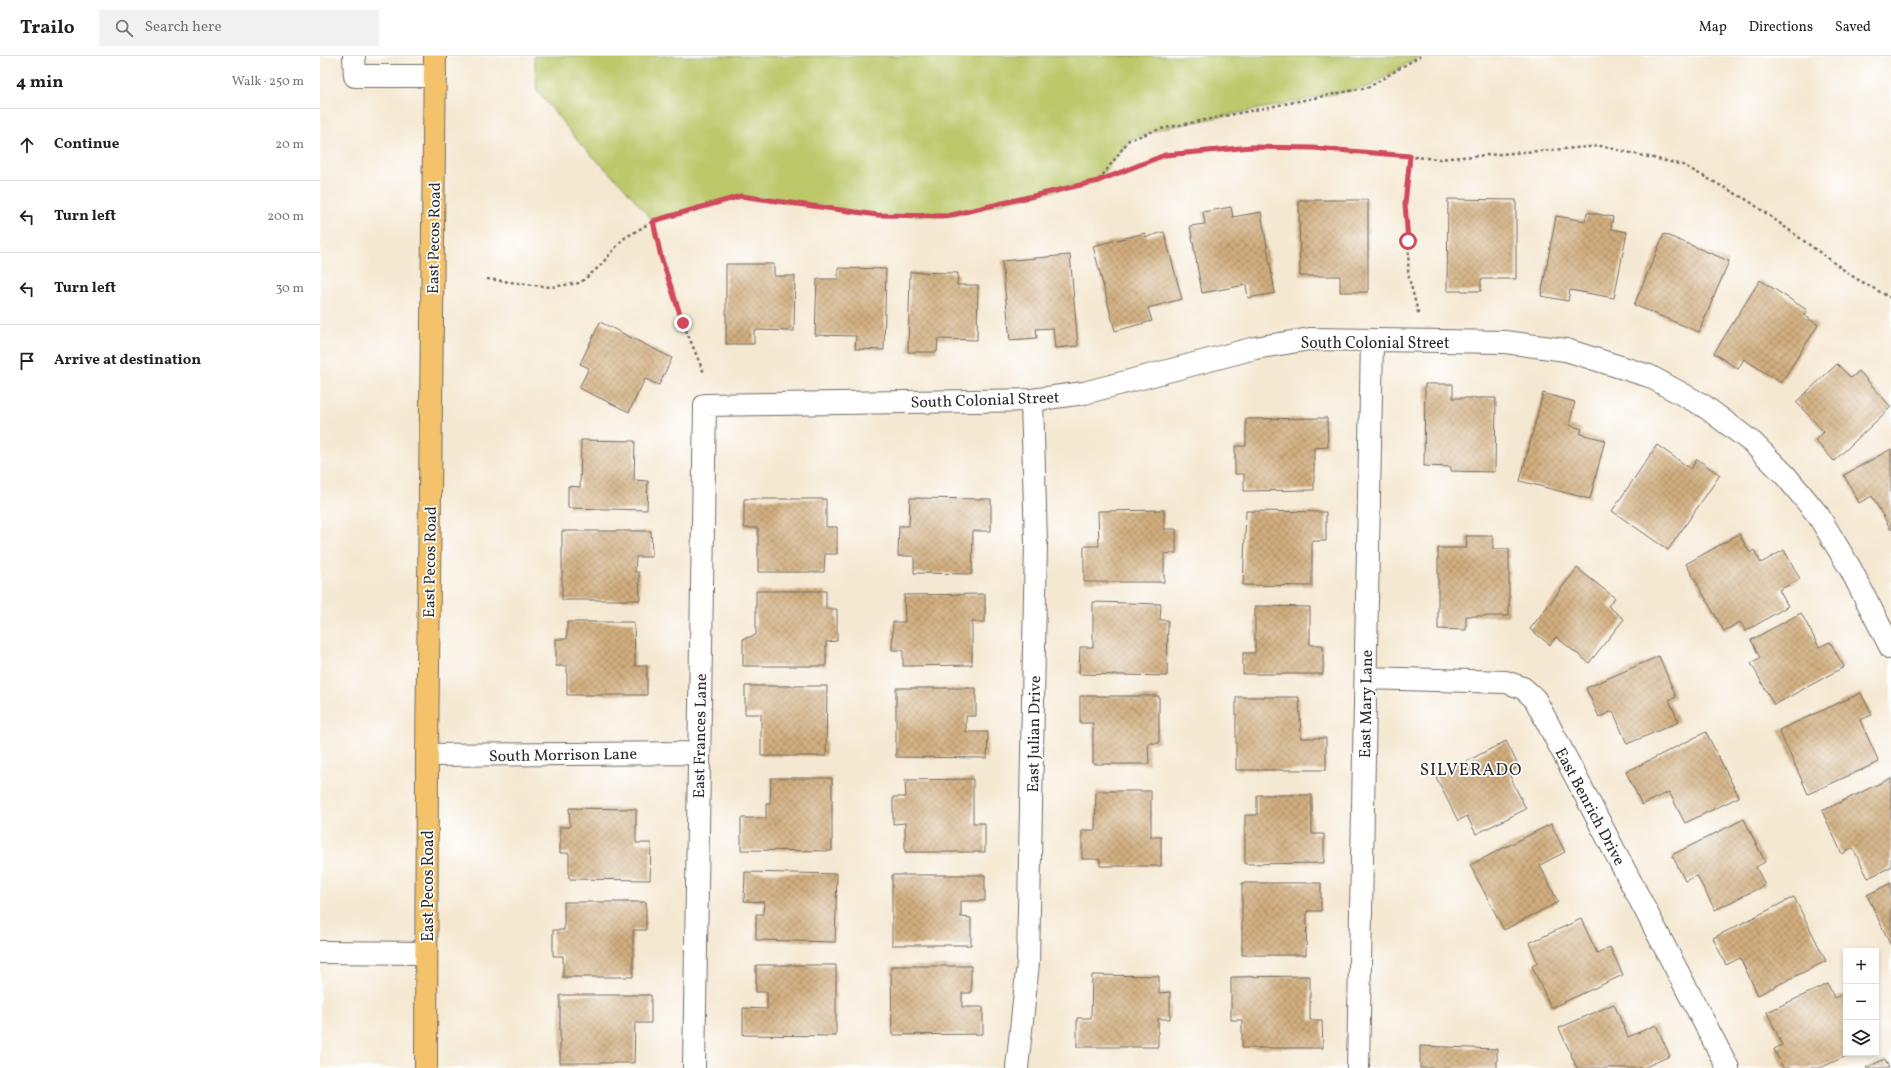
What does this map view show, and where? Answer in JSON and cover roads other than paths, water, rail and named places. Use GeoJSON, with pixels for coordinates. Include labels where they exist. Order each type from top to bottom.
{"type":"FeatureCollection","features":[{"type":"Feature","properties":{"kind":"main road","name":"East Pecos Road"},"geometry":{"type":"LineString","coordinates":[[426,1068],[427,755],[435,66]]}},
{"type":"Feature","properties":{"kind":"street"},"geometry":{"type":"LineString","coordinates":[[354,56],[355,76],[435,66]]}},
{"type":"Feature","properties":{"kind":"street","name":"South Colonial Street"},"geometry":{"type":"LineString","coordinates":[[705,405],[1032,400],[1084,393],[1255,348],[1310,339],[1505,342],[1566,350],[1649,376],[1704,406],[1753,443],[1785,475],[1818,515],[1850,568],[1891,648]]}},
{"type":"Feature","properties":{"kind":"street","name":"East Mary Lane"},"geometry":{"type":"LineString","coordinates":[[1358,1068],[1372,340]]}},
{"type":"Feature","properties":{"kind":"street","name":"East Julian Drive"},"geometry":{"type":"LineString","coordinates":[[1017,1068],[1028,955],[1036,542],[1032,400]]}},
{"type":"Feature","properties":{"kind":"street","name":"East Frances Lane"},"geometry":{"type":"LineString","coordinates":[[694,1068],[705,405]]}},
{"type":"Feature","properties":{"kind":"street","name":"East Benrich Drive"},"geometry":{"type":"LineString","coordinates":[[1366,678],[1506,682],[1523,688],[1535,699],[1728,1068]]}},
{"type":"Feature","properties":{"kind":"street","name":"South Morrison Lane"},"geometry":{"type":"LineString","coordinates":[[427,755],[699,753]]}},
{"type":"Feature","properties":{"kind":"street"},"geometry":{"type":"LineString","coordinates":[[320,952],[426,953]]}},
{"type":"Feature","properties":{"kind":"district","name":"SILVERADO"},"geometry":{"type":"Point","coordinates":[1471,769]}}]}
